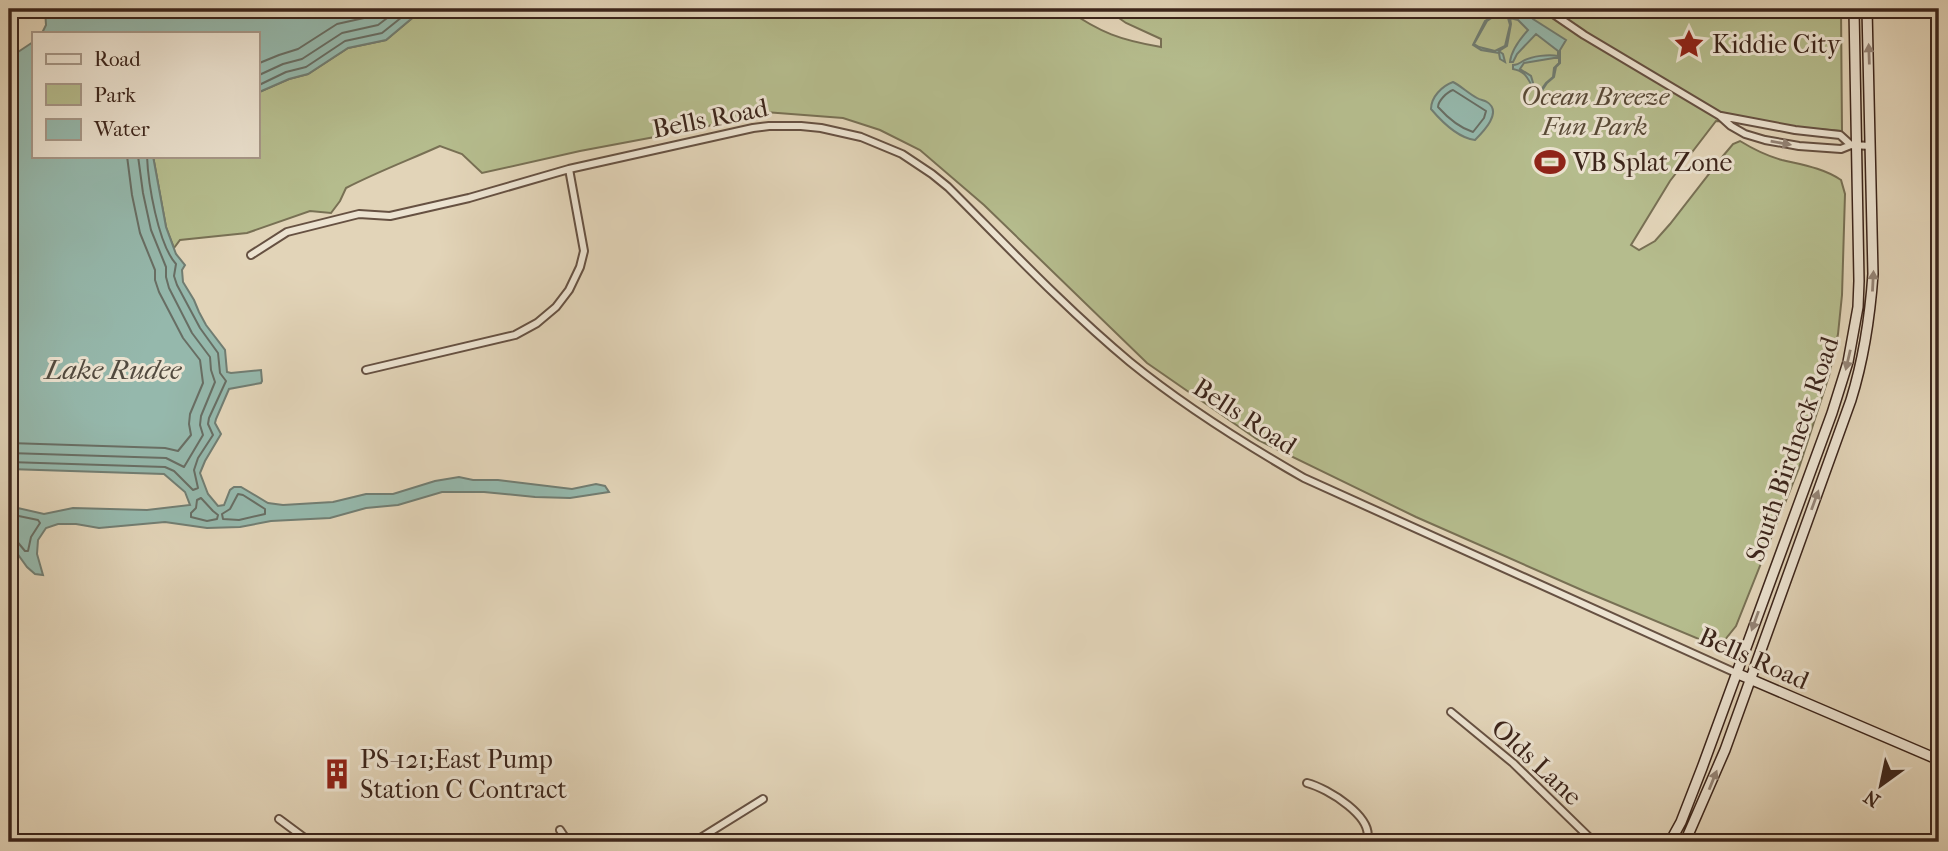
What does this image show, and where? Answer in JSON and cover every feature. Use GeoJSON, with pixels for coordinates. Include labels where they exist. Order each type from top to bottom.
{"type":"FeatureCollection","features":[{"type":"Feature","properties":{"kind":"main road","name":"South Birdneck Road"},"geometry":{"type":"LineString","coordinates":[[1670,842],[1688,804],[1832,413],[1848,362],[1858,307],[1859,281],[1854,145],[1854,9]]}},
{"type":"Feature","properties":{"kind":"main road","name":"South Birdneck Road"},"geometry":{"type":"LineString","coordinates":[[1685,842],[1725,750],[1851,400],[1866,346],[1874,274],[1867,9]]}},
{"type":"Feature","properties":{"kind":"main road","name":"Bells Road"},"geometry":{"type":"LineString","coordinates":[[1736,673],[1939,760]]}},
{"type":"Feature","properties":{"kind":"street"},"geometry":{"type":"LineString","coordinates":[[1546,9],[1745,134],[1799,146],[1841,149],[1854,145],[1871,146]]}},
{"type":"Feature","properties":{"kind":"street"},"geometry":{"type":"LineString","coordinates":[[1720,116],[1840,135],[1854,145]]}},
{"type":"Feature","properties":{"kind":"street","name":"Bells Road"},"geometry":{"type":"LineString","coordinates":[[251,255],[287,232],[359,214],[390,216],[469,198],[569,169],[752,128],[801,126],[845,132],[884,145],[916,163],[948,187],[1065,303],[1130,362],[1247,445],[1304,478],[1736,673]]}},
{"type":"Feature","properties":{"kind":"street"},"geometry":{"type":"LineString","coordinates":[[366,370],[515,335],[537,323],[556,307],[574,280],[584,251],[569,169]]}},
{"type":"Feature","properties":{"kind":"street","name":"Olds Lane"},"geometry":{"type":"LineString","coordinates":[[1451,712],[1513,763],[1594,842]]}},
{"type":"Feature","properties":{"kind":"street"},"geometry":{"type":"LineString","coordinates":[[1307,783],[1324,790],[1359,816],[1368,830],[1366,842]]}},
{"type":"Feature","properties":{"kind":"street"},"geometry":{"type":"LineString","coordinates":[[694,842],[763,799]]}},
{"type":"Feature","properties":{"kind":"street"},"geometry":{"type":"LineString","coordinates":[[279,819],[310,842]]}},
{"type":"Feature","properties":{"kind":"street"},"geometry":{"type":"LineString","coordinates":[[560,830],[568,842]]}},
{"type":"Feature","properties":{"kind":"green space","name":"Ocean Breeze Fun Park"},"geometry":{"type":"Polygon","coordinates":[[[423,9],[1066,9],[1111,34],[1161,47],[1161,39],[1126,23],[1106,9],[1841,9],[1842,131],[1716,121],[1670,181],[1631,245],[1639,250],[1655,241],[1733,144],[1740,141],[1771,156],[1820,170],[1841,180],[1845,194],[1842,295],[1838,334],[1829,376],[1799,468],[1736,626],[1724,641],[1713,645],[1416,517],[1258,440],[1147,363],[984,205],[920,150],[880,130],[843,118],[765,112],[692,130],[482,173],[462,154],[440,146],[346,188],[331,213],[310,211],[247,233],[180,240],[174,248],[166,227],[153,158],[259,158],[259,92],[308,74],[348,48],[386,40],[423,9]]]}},
{"type":"Feature","properties":{"kind":"water"},"geometry":{"type":"Polygon","coordinates":[[[45,9],[423,9],[386,40],[348,48],[308,74],[259,92],[259,32],[42,32],[46,25],[45,9]]]}},
{"type":"Feature","properties":{"kind":"water"},"geometry":{"type":"Polygon","coordinates":[[[1494,9],[1524,9],[1533,19],[1566,40],[1560,50],[1560,63],[1556,67],[1554,77],[1541,92],[1533,86],[1524,73],[1513,69],[1513,65],[1536,57],[1558,56],[1558,51],[1536,34],[1513,62],[1510,62],[1516,46],[1528,30],[1518,20],[1510,18],[1511,24],[1507,46],[1499,51],[1505,62],[1500,59],[1499,53],[1481,50],[1473,45],[1485,21],[1494,16],[1494,9]],[[1496,15],[1487,21],[1474,44],[1495,51],[1505,46],[1510,25],[1508,18],[1496,15]],[[1559,58],[1524,63],[1520,69],[1531,76],[1534,86],[1541,90],[1553,77],[1554,68],[1559,63],[1559,58]]]}},
{"type":"Feature","properties":{"kind":"water","name":"Lake Rudee"},"geometry":{"type":"Polygon","coordinates":[[[32,43],[32,158],[153,158],[166,227],[176,254],[185,265],[182,270],[183,282],[206,325],[225,350],[227,372],[261,370],[261,383],[229,389],[216,419],[215,423],[221,434],[200,473],[208,494],[218,506],[224,505],[234,487],[241,487],[268,503],[283,505],[333,502],[366,494],[393,494],[435,481],[459,477],[572,489],[596,484],[605,486],[609,492],[570,498],[442,492],[398,505],[366,508],[330,518],[271,521],[240,527],[207,528],[165,522],[99,528],[58,524],[46,528],[38,540],[37,554],[43,575],[35,574],[9,542],[9,506],[44,514],[73,508],[147,510],[190,505],[185,492],[164,474],[9,469],[9,58],[32,43]]]}},
{"type":"Feature","properties":{"kind":"water"},"geometry":{"type":"Polygon","coordinates":[[[1453,82],[1487,102],[1493,111],[1490,122],[1475,140],[1457,133],[1431,109],[1438,92],[1453,82]]]}},
{"type":"Feature","properties":{"kind":"place","name":"Kiddie City"},"geometry":{"type":"Point","coordinates":[1689,44]}},
{"type":"Feature","properties":{"kind":"place","name":"VB Splat Zone"},"geometry":{"type":"Point","coordinates":[1550,162]}},
{"type":"Feature","properties":{"kind":"place","name":"PS-121;East Pump Station C Contract"},"geometry":{"type":"Point","coordinates":[337,774]}}]}
